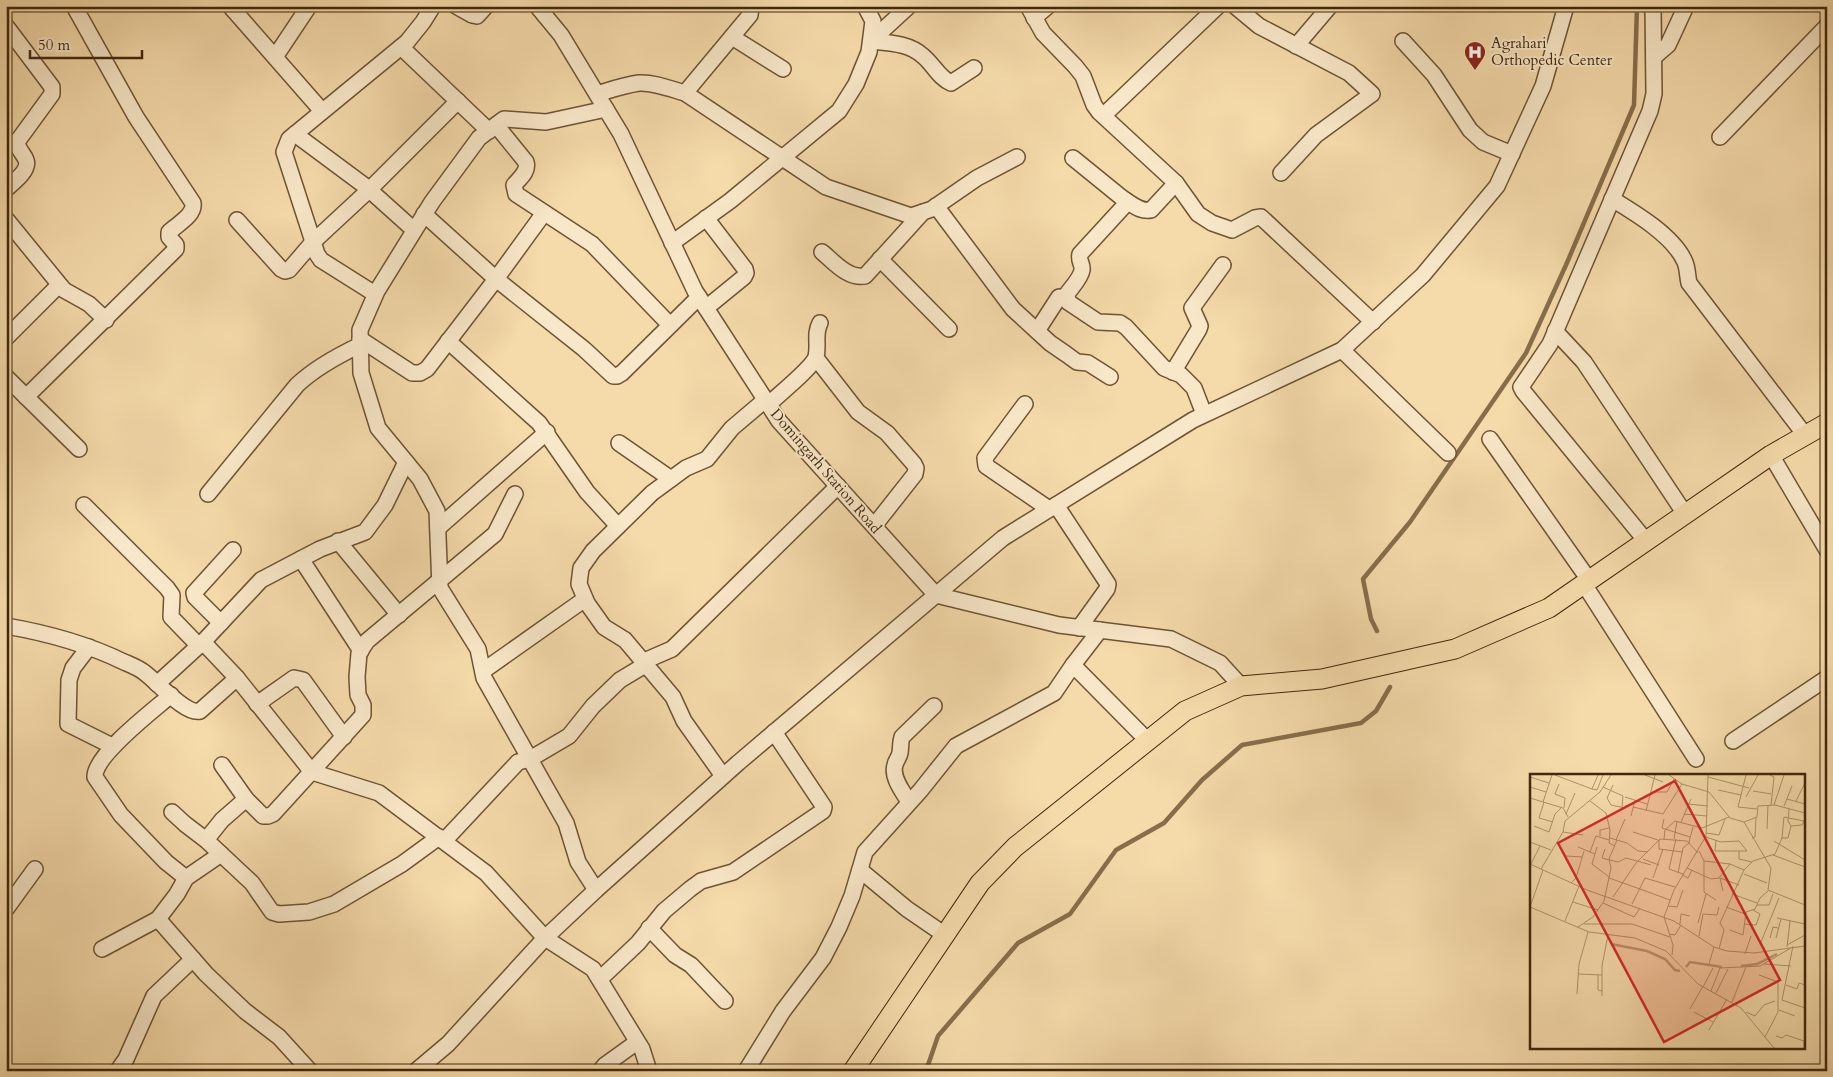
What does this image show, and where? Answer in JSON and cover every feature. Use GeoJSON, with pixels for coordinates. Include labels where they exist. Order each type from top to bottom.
{"type":"FeatureCollection","features":[{"type":"Feature","properties":{"kind":"main road"},"geometry":{"type":"LineString","coordinates":[[853,1071],[980,882],[1015,847],[1184,711],[1241,686],[1322,678],[1455,649],[1549,608],[1771,455],[1827,423]]}},
{"type":"Feature","properties":{"kind":"street"},"geometry":{"type":"LineString","coordinates":[[26,397],[176,250],[176,245],[168,237],[169,232],[191,213],[194,208],[193,203],[136,117],[74,6]]}},
{"type":"Feature","properties":{"kind":"street"},"geometry":{"type":"LineString","coordinates":[[230,6],[322,111]]}},
{"type":"Feature","properties":{"kind":"street"},"geometry":{"type":"LineString","coordinates":[[275,57],[309,6]]}},
{"type":"Feature","properties":{"kind":"street"},"geometry":{"type":"LineString","coordinates":[[375,294],[321,260],[317,254],[284,152],[286,145],[295,134],[401,47],[424,22],[432,6]]}},
{"type":"Feature","properties":{"kind":"street"},"geometry":{"type":"LineString","coordinates":[[456,6],[472,16],[477,16],[486,6]]}},
{"type":"Feature","properties":{"kind":"street","name":"Domingarh Station Road"},"geometry":{"type":"LineString","coordinates":[[537,6],[561,36],[621,134],[702,302],[779,421],[936,595]]}},
{"type":"Feature","properties":{"kind":"street"},"geometry":{"type":"LineString","coordinates":[[685,93],[750,15],[751,6]]}},
{"type":"Feature","properties":{"kind":"street"},"geometry":{"type":"LineString","coordinates":[[672,243],[730,201],[839,111],[856,84],[869,52],[874,21],[865,6]]}},
{"type":"Feature","properties":{"kind":"street"},"geometry":{"type":"LineString","coordinates":[[871,40],[909,6]]}},
{"type":"Feature","properties":{"kind":"street"},"geometry":{"type":"LineString","coordinates":[[1048,6],[1031,12],[1042,33],[1083,76],[1094,105],[1176,184],[1198,214],[1204,219],[1232,230],[1255,218],[1261,217],[1373,322]]}},
{"type":"Feature","properties":{"kind":"street"},"geometry":{"type":"LineString","coordinates":[[1104,115],[1218,6]]}},
{"type":"Feature","properties":{"kind":"street"},"geometry":{"type":"LineString","coordinates":[[1235,6],[1259,26],[1348,73],[1372,94],[1316,135],[1281,173]]}},
{"type":"Feature","properties":{"kind":"street"},"geometry":{"type":"LineString","coordinates":[[1296,46],[1330,6]]}},
{"type":"Feature","properties":{"kind":"street"},"geometry":{"type":"LineString","coordinates":[[416,1071],[448,1044],[545,938],[596,890],[723,776],[1003,538],[1193,420],[1342,350],[1373,322],[1424,274],[1497,186],[1543,86],[1566,6]]}},
{"type":"Feature","properties":{"kind":"street"},"geometry":{"type":"LineString","coordinates":[[1646,541],[1523,391],[1522,387],[1550,344],[1650,111],[1654,94],[1653,6]]}},
{"type":"Feature","properties":{"kind":"street"},"geometry":{"type":"LineString","coordinates":[[1654,56],[1668,45],[1686,6]]}},
{"type":"Feature","properties":{"kind":"street"},"geometry":{"type":"LineString","coordinates":[[6,26],[52,87],[52,94],[17,142],[27,161],[27,166],[6,189]]}},
{"type":"Feature","properties":{"kind":"street"},"geometry":{"type":"LineString","coordinates":[[1720,137],[1827,26]]}},
{"type":"Feature","properties":{"kind":"street"},"geometry":{"type":"LineString","coordinates":[[732,37],[783,69]]}},
{"type":"Feature","properties":{"kind":"street"},"geometry":{"type":"LineString","coordinates":[[871,40],[909,47],[924,57],[951,83],[974,68]]}},
{"type":"Feature","properties":{"kind":"street"},"geometry":{"type":"LineString","coordinates":[[1403,41],[1434,75],[1470,130],[1484,142],[1512,154]]}},
{"type":"Feature","properties":{"kind":"street"},"geometry":{"type":"LineString","coordinates":[[401,47],[458,101],[492,128],[528,166],[527,170],[514,185],[516,194],[592,244],[670,325]]}},
{"type":"Feature","properties":{"kind":"street"},"geometry":{"type":"LineString","coordinates":[[597,94],[618,87],[641,83],[667,87],[685,93],[826,187],[911,216],[929,209],[977,178],[1017,157]]}},
{"type":"Feature","properties":{"kind":"street"},"geometry":{"type":"LineString","coordinates":[[237,220],[281,269],[289,270],[313,242],[369,190],[458,101]]}},
{"type":"Feature","properties":{"kind":"street"},"geometry":{"type":"LineString","coordinates":[[596,890],[578,862],[566,823],[484,678],[478,649],[440,588],[437,511],[420,479],[378,428],[361,373],[360,330],[375,294],[414,230],[479,138],[504,119],[546,122],[606,109]]}},
{"type":"Feature","properties":{"kind":"street"},"geometry":{"type":"LineString","coordinates":[[295,134],[369,190],[414,230]]}},
{"type":"Feature","properties":{"kind":"street"},"geometry":{"type":"LineString","coordinates":[[1073,158],[1125,200],[1141,210],[1151,210],[1176,184]]}},
{"type":"Feature","properties":{"kind":"street"},"geometry":{"type":"LineString","coordinates":[[1612,199],[1648,221],[1682,256],[1690,283],[1805,435]]}},
{"type":"Feature","properties":{"kind":"street"},"geometry":{"type":"LineString","coordinates":[[1125,200],[1125,206],[1080,254],[1079,259],[1082,272],[1067,294],[1068,302],[1098,322],[1120,323],[1126,326],[1164,368],[1180,375],[1194,388],[1204,414]]}},
{"type":"Feature","properties":{"kind":"street"},"geometry":{"type":"LineString","coordinates":[[822,252],[846,272],[859,277],[865,276],[929,209]]}},
{"type":"Feature","properties":{"kind":"street"},"geometry":{"type":"LineString","coordinates":[[929,209],[1013,309],[1036,331],[1077,362],[1088,363],[1110,377]]}},
{"type":"Feature","properties":{"kind":"street"},"geometry":{"type":"LineString","coordinates":[[360,342],[412,373],[420,373],[427,368],[448,341],[544,213]]}},
{"type":"Feature","properties":{"kind":"street"},"geometry":{"type":"LineString","coordinates":[[424,214],[496,279],[584,349],[613,376],[622,373],[670,325],[702,302],[744,277],[745,269],[706,218]]}},
{"type":"Feature","properties":{"kind":"street"},"geometry":{"type":"LineString","coordinates":[[6,219],[59,285],[69,294],[89,304],[106,320]]}},
{"type":"Feature","properties":{"kind":"street"},"geometry":{"type":"LineString","coordinates":[[880,259],[949,329]]}},
{"type":"Feature","properties":{"kind":"street"},"geometry":{"type":"LineString","coordinates":[[1173,372],[1200,326],[1192,308],[1223,265]]}},
{"type":"Feature","properties":{"kind":"street"},"geometry":{"type":"LineString","coordinates":[[6,338],[59,285]]}},
{"type":"Feature","properties":{"kind":"street"},"geometry":{"type":"LineString","coordinates":[[1036,331],[1059,297]]}},
{"type":"Feature","properties":{"kind":"street"},"geometry":{"type":"LineString","coordinates":[[723,776],[684,721],[673,698],[625,640],[604,627],[585,599],[579,584],[581,568],[593,551],[652,493],[686,468],[707,459],[732,428],[767,402],[813,363],[816,358],[817,329],[820,323]]}},
{"type":"Feature","properties":{"kind":"street"},"geometry":{"type":"LineString","coordinates":[[1555,330],[1584,362],[1685,514]]}},
{"type":"Feature","properties":{"kind":"street"},"geometry":{"type":"LineString","coordinates":[[448,341],[547,432],[587,492],[618,526]]}},
{"type":"Feature","properties":{"kind":"street"},"geometry":{"type":"LineString","coordinates":[[208,494],[296,385],[332,359],[360,342]]}},
{"type":"Feature","properties":{"kind":"street"},"geometry":{"type":"LineString","coordinates":[[1342,350],[1448,453]]}},
{"type":"Feature","properties":{"kind":"street"},"geometry":{"type":"LineString","coordinates":[[816,358],[858,412],[895,440],[916,468],[915,474],[874,526]]}},
{"type":"Feature","properties":{"kind":"street"},"geometry":{"type":"LineString","coordinates":[[6,378],[79,449]]}},
{"type":"Feature","properties":{"kind":"street"},"geometry":{"type":"LineString","coordinates":[[1025,404],[984,462],[986,466],[1053,507],[1108,584],[1107,589],[1079,628]]}},
{"type":"Feature","properties":{"kind":"street"},"geometry":{"type":"LineString","coordinates":[[438,528],[547,432]]}},
{"type":"Feature","properties":{"kind":"street"},"geometry":{"type":"LineString","coordinates":[[1490,439],[1586,582],[1696,759]]}},
{"type":"Feature","properties":{"kind":"street"},"geometry":{"type":"LineString","coordinates":[[619,443],[671,480]]}},
{"type":"Feature","properties":{"kind":"street"},"geometry":{"type":"LineString","coordinates":[[1771,455],[1827,550]]}},
{"type":"Feature","properties":{"kind":"street"},"geometry":{"type":"LineString","coordinates":[[157,684],[201,644],[261,580],[338,541],[352,538],[365,532],[384,505],[406,462]]}},
{"type":"Feature","properties":{"kind":"street"},"geometry":{"type":"LineString","coordinates":[[172,812],[206,840],[252,883],[272,912],[289,914],[310,912],[334,904],[441,839],[518,762],[530,759],[569,736],[593,706],[613,686],[643,663],[672,649],[838,486]]}},
{"type":"Feature","properties":{"kind":"street"},"geometry":{"type":"LineString","coordinates":[[222,765],[246,799],[263,816],[273,814],[363,714],[363,705],[358,695],[356,677],[359,653],[367,641],[495,534],[515,494]]}},
{"type":"Feature","properties":{"kind":"street"},"geometry":{"type":"LineString","coordinates":[[84,505],[167,588],[172,595],[171,616],[237,678],[312,772],[379,793],[486,873],[545,938],[593,969],[638,1042],[649,1071]]}},
{"type":"Feature","properties":{"kind":"street"},"geometry":{"type":"LineString","coordinates":[[338,541],[399,615]]}},
{"type":"Feature","properties":{"kind":"street"},"geometry":{"type":"LineString","coordinates":[[221,623],[194,597],[194,593],[233,550]]}},
{"type":"Feature","properties":{"kind":"street"},"geometry":{"type":"LineString","coordinates":[[301,559],[361,651]]}},
{"type":"Feature","properties":{"kind":"street"},"geometry":{"type":"LineString","coordinates":[[936,595],[1059,625],[1171,639],[1220,663],[1241,686]]}},
{"type":"Feature","properties":{"kind":"street"},"geometry":{"type":"LineString","coordinates":[[483,671],[585,599]]}},
{"type":"Feature","properties":{"kind":"street"},"geometry":{"type":"LineString","coordinates":[[6,626],[38,632],[102,651],[143,672],[187,708],[196,712],[200,711],[237,678]]}},
{"type":"Feature","properties":{"kind":"street"},"geometry":{"type":"LineString","coordinates":[[746,1071],[782,1012],[823,958],[852,896],[865,852],[956,746],[1054,693],[1072,665],[1100,630]]}},
{"type":"Feature","properties":{"kind":"street"},"geometry":{"type":"LineString","coordinates":[[89,647],[73,668],[71,674],[68,724],[112,746]]}},
{"type":"Feature","properties":{"kind":"street"},"geometry":{"type":"LineString","coordinates":[[1072,665],[1147,740]]}},
{"type":"Feature","properties":{"kind":"street"},"geometry":{"type":"LineString","coordinates":[[257,704],[294,678],[299,678],[303,680],[344,737]]}},
{"type":"Feature","properties":{"kind":"street"},"geometry":{"type":"LineString","coordinates":[[1733,741],[1827,678]]}},
{"type":"Feature","properties":{"kind":"street"},"geometry":{"type":"LineString","coordinates":[[171,695],[112,746],[95,773],[97,781],[122,816],[166,862],[186,878]]}},
{"type":"Feature","properties":{"kind":"street"},"geometry":{"type":"LineString","coordinates":[[909,802],[899,785],[894,765],[900,755],[902,737],[934,706]]}},
{"type":"Feature","properties":{"kind":"street"},"geometry":{"type":"LineString","coordinates":[[600,979],[633,949],[664,911],[701,881],[733,872],[823,811],[824,807],[774,732]]}},
{"type":"Feature","properties":{"kind":"street"},"geometry":{"type":"LineString","coordinates":[[206,840],[222,820],[246,799]]}},
{"type":"Feature","properties":{"kind":"street"},"geometry":{"type":"LineString","coordinates":[[102,949],[158,919],[177,894],[186,878],[221,854]]}},
{"type":"Feature","properties":{"kind":"street"},"geometry":{"type":"LineString","coordinates":[[6,909],[35,869]]}},
{"type":"Feature","properties":{"kind":"street"},"geometry":{"type":"LineString","coordinates":[[860,870],[907,909],[944,935]]}},
{"type":"Feature","properties":{"kind":"street"},"geometry":{"type":"LineString","coordinates":[[158,919],[206,974],[245,1011],[280,1037],[310,1071]]}},
{"type":"Feature","properties":{"kind":"street"},"geometry":{"type":"LineString","coordinates":[[650,928],[676,955],[691,965],[724,1000]]}},
{"type":"Feature","properties":{"kind":"street"},"geometry":{"type":"LineString","coordinates":[[119,1069],[126,1060],[154,996],[193,959]]}},
{"type":"Feature","properties":{"kind":"street"},"geometry":{"type":"LineString","coordinates":[[600,1071],[605,1065],[638,1042]]}},
{"type":"Feature","properties":{"kind":"waterway"},"geometry":{"type":"LineString","coordinates":[[1377,631],[1371,619],[1363,579],[1410,522],[1526,353],[1566,265],[1634,105],[1637,6]]}},
{"type":"Feature","properties":{"kind":"waterway"},"geometry":{"type":"LineString","coordinates":[[926,1071],[938,1036],[1018,943],[1070,914],[1116,850],[1164,823],[1202,780],[1242,745],[1361,723],[1376,711],[1390,687]]}},
{"type":"Feature","properties":{"kind":"place","name":"Agrahari Orthopedic Center"},"geometry":{"type":"Point","coordinates":[1475,71]}}]}
